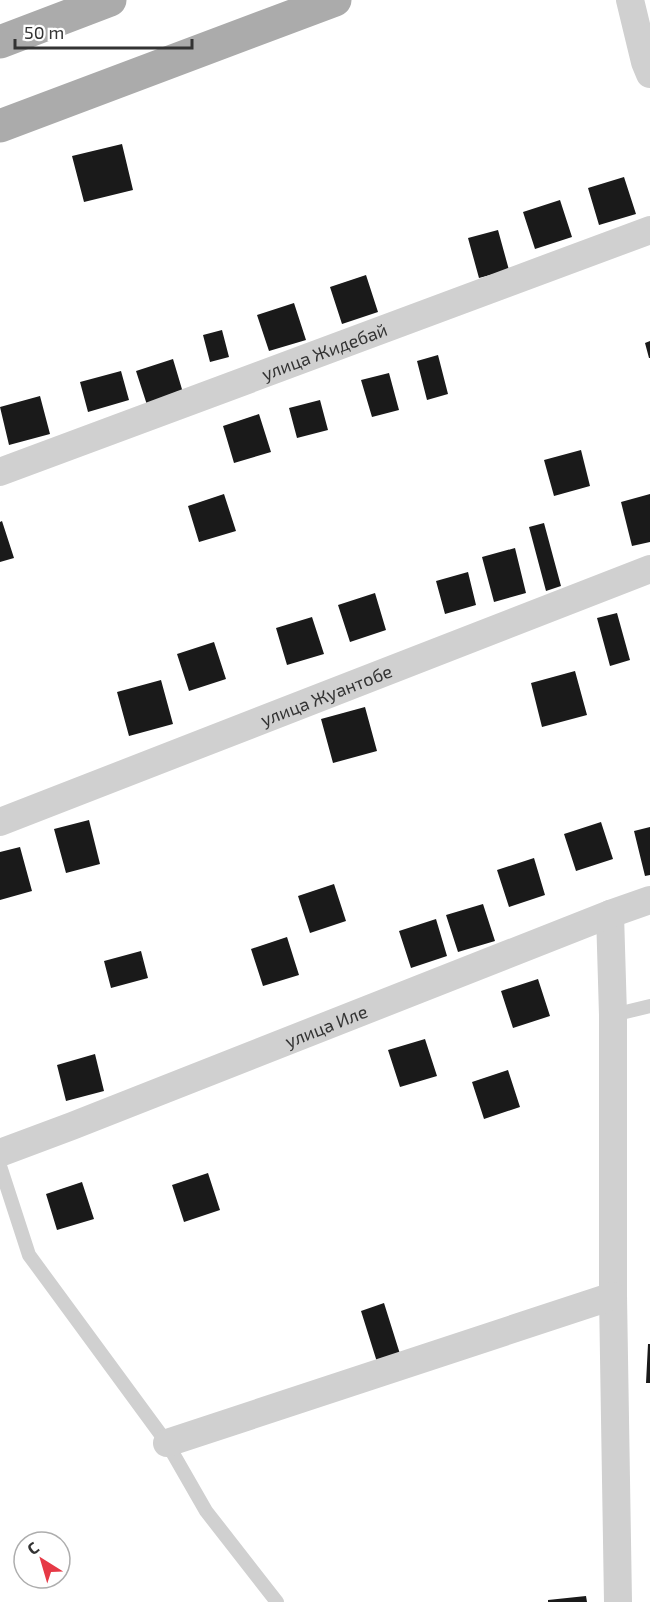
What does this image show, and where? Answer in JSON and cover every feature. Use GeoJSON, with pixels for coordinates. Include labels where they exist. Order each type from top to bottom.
{"type":"FeatureCollection","features":[{"type":"Feature","properties":{"kind":"main road"},"geometry":{"type":"LineString","coordinates":[[0,42],[110,0]]}},
{"type":"Feature","properties":{"kind":"main road"},"geometry":{"type":"LineString","coordinates":[[0,126],[335,0]]}},
{"type":"Feature","properties":{"kind":"street"},"geometry":{"type":"LineString","coordinates":[[630,0],[650,74]]}},
{"type":"Feature","properties":{"kind":"street","name":"улица Жидебай"},"geometry":{"type":"LineString","coordinates":[[0,472],[650,230]]}},
{"type":"Feature","properties":{"kind":"street","name":"улица Жуантобе"},"geometry":{"type":"LineString","coordinates":[[0,822],[650,569]]}},
{"type":"Feature","properties":{"kind":"street","name":"улица Иле"},"geometry":{"type":"LineString","coordinates":[[0,1152],[650,900]]}},
{"type":"Feature","properties":{"kind":"street"},"geometry":{"type":"LineString","coordinates":[[610,914],[614,1015],[613,1296],[618,1602]]}},
{"type":"Feature","properties":{"kind":"street"},"geometry":{"type":"LineString","coordinates":[[167,1443],[613,1296]]}},
{"type":"Feature","properties":{"kind":"lane"},"geometry":{"type":"LineString","coordinates":[[614,1015],[650,1006]]}},
{"type":"Feature","properties":{"kind":"lane"},"geometry":{"type":"LineString","coordinates":[[0,1166],[29,1255],[167,1443],[206,1511],[277,1602]]}},
{"type":"Feature","properties":{"kind":"building"},"geometry":{"type":"Polygon","coordinates":[[[122,144],[133,190],[84,202],[72,156],[122,144]]]}},
{"type":"Feature","properties":{"kind":"building"},"geometry":{"type":"Polygon","coordinates":[[[624,177],[636,214],[599,225],[588,188],[624,177]]]}},
{"type":"Feature","properties":{"kind":"building"},"geometry":{"type":"Polygon","coordinates":[[[560,200],[572,237],[535,249],[523,212],[560,200]]]}},
{"type":"Feature","properties":{"kind":"building"},"geometry":{"type":"Polygon","coordinates":[[[498,230],[509,270],[479,278],[468,238],[498,230]]]}},
{"type":"Feature","properties":{"kind":"building"},"geometry":{"type":"Polygon","coordinates":[[[366,275],[378,312],[342,324],[330,287],[366,275]]]}},
{"type":"Feature","properties":{"kind":"building"},"geometry":{"type":"Polygon","coordinates":[[[294,303],[306,340],[269,351],[257,315],[294,303]]]}},
{"type":"Feature","properties":{"kind":"building"},"geometry":{"type":"Polygon","coordinates":[[[222,330],[229,357],[210,362],[203,335],[222,330]]]}},
{"type":"Feature","properties":{"kind":"building"},"geometry":{"type":"Polygon","coordinates":[[[650,341],[650,358],[649,358],[645,343],[650,341]]]}},
{"type":"Feature","properties":{"kind":"building"},"geometry":{"type":"Polygon","coordinates":[[[438,355],[448,394],[427,400],[417,361],[438,355]]]}},
{"type":"Feature","properties":{"kind":"building"},"geometry":{"type":"Polygon","coordinates":[[[173,359],[184,396],[148,408],[136,371],[173,359]]]}},
{"type":"Feature","properties":{"kind":"building"},"geometry":{"type":"Polygon","coordinates":[[[121,371],[129,400],[88,412],[80,382],[121,371]]]}},
{"type":"Feature","properties":{"kind":"building"},"geometry":{"type":"Polygon","coordinates":[[[389,373],[399,410],[372,417],[361,380],[389,373]]]}},
{"type":"Feature","properties":{"kind":"building"},"geometry":{"type":"Polygon","coordinates":[[[40,396],[50,434],[9,445],[0,407],[40,396]]]}},
{"type":"Feature","properties":{"kind":"building"},"geometry":{"type":"Polygon","coordinates":[[[320,400],[328,430],[297,438],[289,408],[320,400]]]}},
{"type":"Feature","properties":{"kind":"building"},"geometry":{"type":"Polygon","coordinates":[[[259,414],[271,452],[234,463],[223,426],[259,414]]]}},
{"type":"Feature","properties":{"kind":"building"},"geometry":{"type":"Polygon","coordinates":[[[581,450],[590,486],[554,496],[544,460],[581,450]]]}},
{"type":"Feature","properties":{"kind":"building"},"geometry":{"type":"Polygon","coordinates":[[[224,494],[236,531],[199,542],[188,506],[224,494]]]}},
{"type":"Feature","properties":{"kind":"building"},"geometry":{"type":"Polygon","coordinates":[[[650,494],[650,542],[632,546],[621,502],[650,494]]]}},
{"type":"Feature","properties":{"kind":"building"},"geometry":{"type":"Polygon","coordinates":[[[2,521],[14,558],[0,562],[0,522],[2,521]]]}},
{"type":"Feature","properties":{"kind":"building"},"geometry":{"type":"Polygon","coordinates":[[[544,523],[561,586],[546,591],[529,527],[544,523]]]}},
{"type":"Feature","properties":{"kind":"building"},"geometry":{"type":"Polygon","coordinates":[[[515,548],[526,593],[494,602],[482,557],[515,548]]]}},
{"type":"Feature","properties":{"kind":"building"},"geometry":{"type":"Polygon","coordinates":[[[468,572],[476,605],[445,614],[436,581],[468,572]]]}},
{"type":"Feature","properties":{"kind":"building"},"geometry":{"type":"Polygon","coordinates":[[[375,593],[386,630],[350,642],[338,605],[375,593]]]}},
{"type":"Feature","properties":{"kind":"building"},"geometry":{"type":"Polygon","coordinates":[[[617,613],[630,660],[610,666],[597,618],[617,613]]]}},
{"type":"Feature","properties":{"kind":"building"},"geometry":{"type":"Polygon","coordinates":[[[312,617],[324,654],[287,665],[276,628],[312,617]]]}},
{"type":"Feature","properties":{"kind":"building"},"geometry":{"type":"Polygon","coordinates":[[[214,642],[226,679],[189,691],[177,654],[214,642]]]}},
{"type":"Feature","properties":{"kind":"building"},"geometry":{"type":"Polygon","coordinates":[[[575,671],[587,715],[542,727],[531,683],[575,671]]]}},
{"type":"Feature","properties":{"kind":"building"},"geometry":{"type":"Polygon","coordinates":[[[161,680],[173,724],[129,736],[117,692],[161,680]]]}},
{"type":"Feature","properties":{"kind":"building"},"geometry":{"type":"Polygon","coordinates":[[[365,707],[377,751],[333,763],[321,719],[365,707]]]}},
{"type":"Feature","properties":{"kind":"building"},"geometry":{"type":"Polygon","coordinates":[[[89,820],[100,864],[66,873],[54,829],[89,820]]]}},
{"type":"Feature","properties":{"kind":"building"},"geometry":{"type":"Polygon","coordinates":[[[601,822],[613,859],[576,871],[564,834],[601,822]]]}},
{"type":"Feature","properties":{"kind":"building"},"geometry":{"type":"Polygon","coordinates":[[[650,827],[650,875],[645,876],[634,831],[650,827]]]}},
{"type":"Feature","properties":{"kind":"building"},"geometry":{"type":"Polygon","coordinates":[[[20,847],[32,891],[0,900],[0,852],[20,847]]]}},
{"type":"Feature","properties":{"kind":"building"},"geometry":{"type":"Polygon","coordinates":[[[534,858],[545,895],[509,907],[497,870],[534,858]]]}},
{"type":"Feature","properties":{"kind":"building"},"geometry":{"type":"Polygon","coordinates":[[[334,884],[346,921],[310,933],[298,896],[334,884]]]}},
{"type":"Feature","properties":{"kind":"building"},"geometry":{"type":"Polygon","coordinates":[[[483,904],[495,941],[458,952],[446,915],[483,904]]]}},
{"type":"Feature","properties":{"kind":"building"},"geometry":{"type":"Polygon","coordinates":[[[436,919],[447,956],[411,968],[399,931],[436,919]]]}},
{"type":"Feature","properties":{"kind":"building"},"geometry":{"type":"Polygon","coordinates":[[[287,937],[299,975],[263,986],[251,949],[287,937]]]}},
{"type":"Feature","properties":{"kind":"building"},"geometry":{"type":"Polygon","coordinates":[[[141,951],[148,978],[111,988],[104,961],[141,951]]]}},
{"type":"Feature","properties":{"kind":"building"},"geometry":{"type":"Polygon","coordinates":[[[538,979],[550,1016],[513,1028],[501,991],[538,979]]]}},
{"type":"Feature","properties":{"kind":"building"},"geometry":{"type":"Polygon","coordinates":[[[425,1039],[437,1076],[400,1087],[388,1050],[425,1039]]]}},
{"type":"Feature","properties":{"kind":"building"},"geometry":{"type":"Polygon","coordinates":[[[95,1054],[104,1091],[66,1101],[57,1065],[95,1054]]]}},
{"type":"Feature","properties":{"kind":"building"},"geometry":{"type":"Polygon","coordinates":[[[508,1070],[520,1107],[484,1119],[472,1082],[508,1070]]]}},
{"type":"Feature","properties":{"kind":"building"},"geometry":{"type":"Polygon","coordinates":[[[208,1173],[220,1210],[184,1222],[172,1185],[208,1173]]]}},
{"type":"Feature","properties":{"kind":"building"},"geometry":{"type":"Polygon","coordinates":[[[82,1182],[94,1219],[57,1230],[46,1194],[82,1182]]]}},
{"type":"Feature","properties":{"kind":"building"},"geometry":{"type":"Polygon","coordinates":[[[384,1303],[400,1354],[377,1362],[361,1311],[384,1303]]]}},
{"type":"Feature","properties":{"kind":"building"},"geometry":{"type":"Polygon","coordinates":[[[648,1344],[650,1344],[650,1383],[646,1383],[648,1344]]]}},
{"type":"Feature","properties":{"kind":"building"},"geometry":{"type":"Polygon","coordinates":[[[586,1596],[587,1602],[548,1602],[548,1600],[586,1596]]]}}]}
